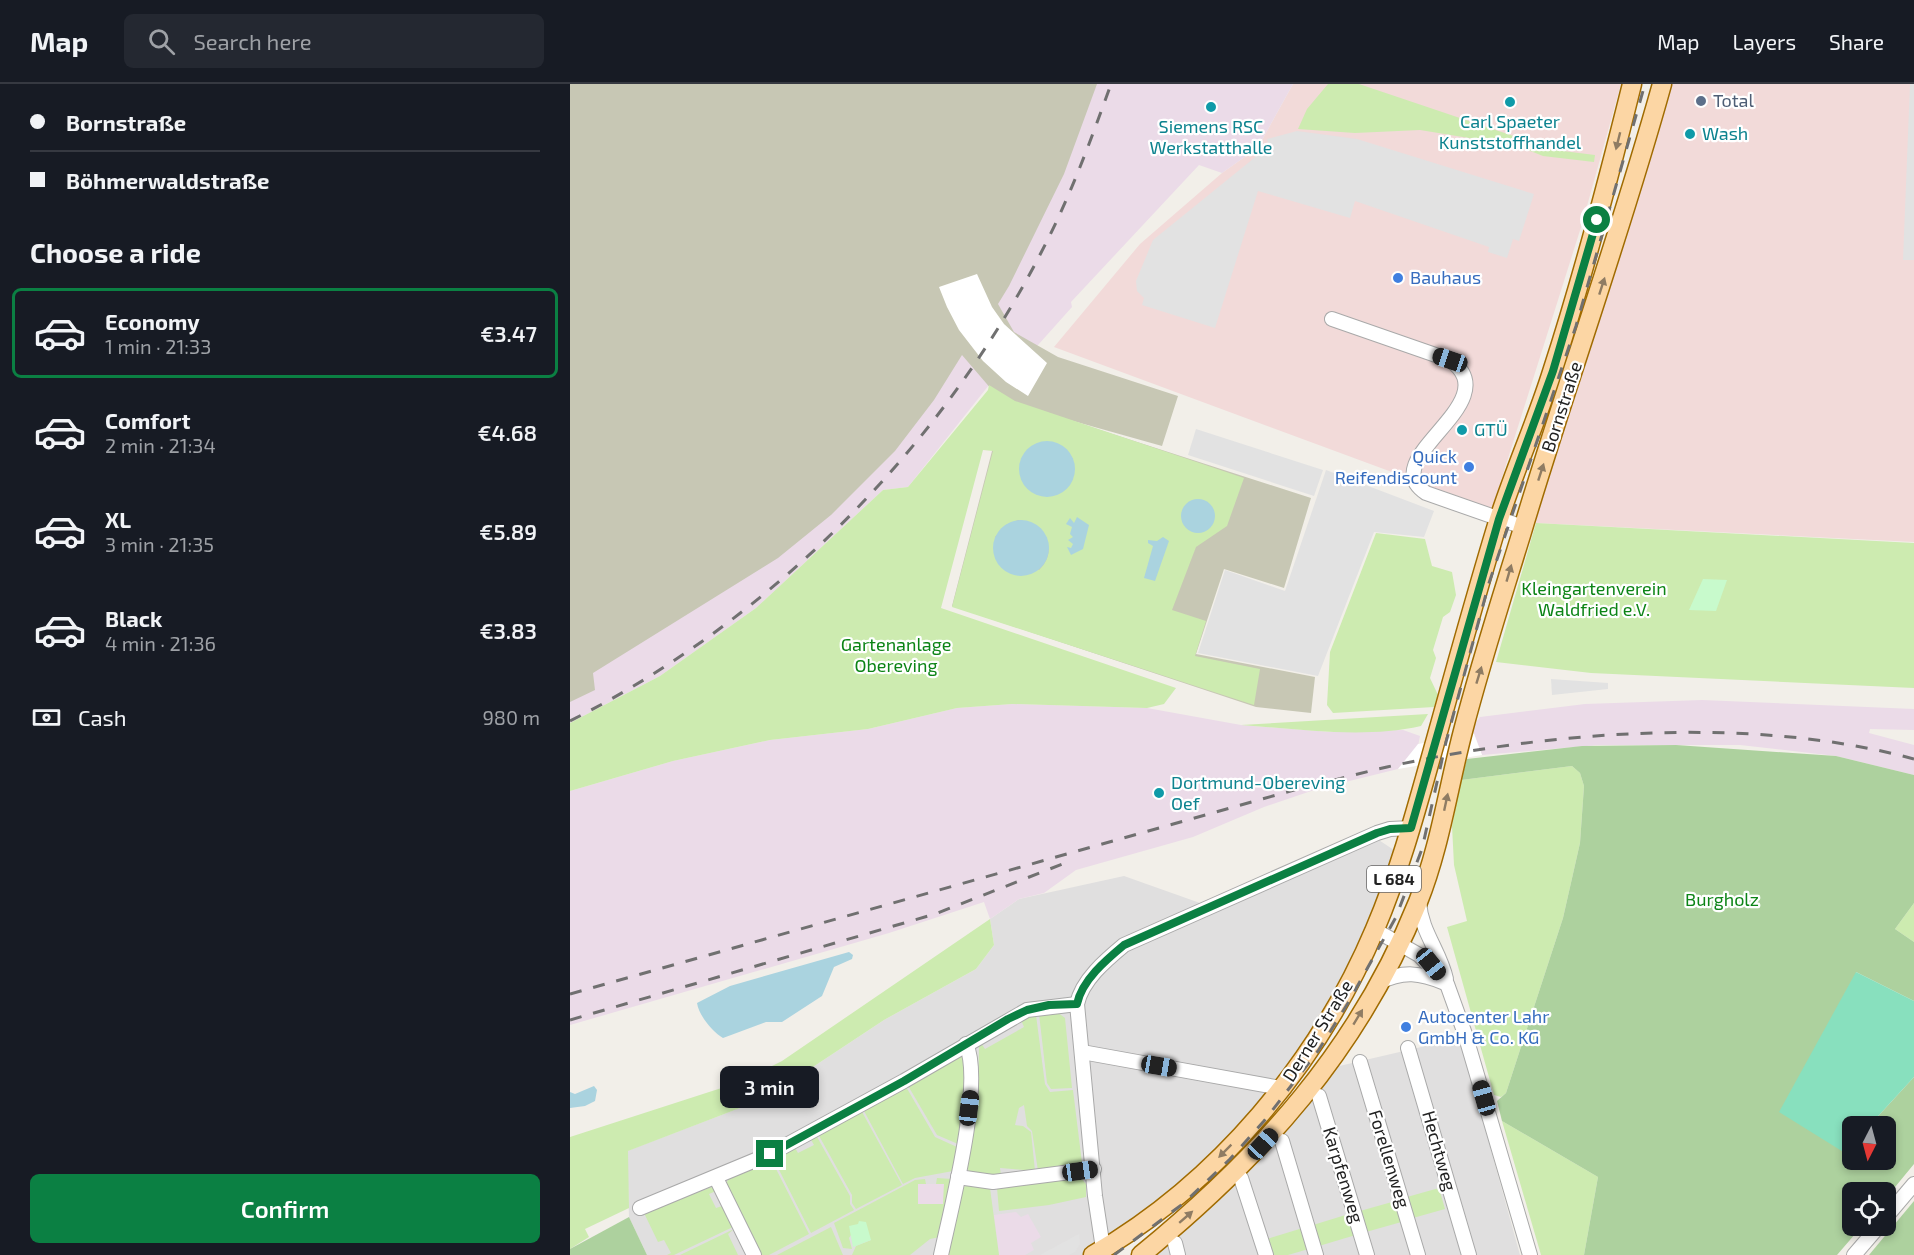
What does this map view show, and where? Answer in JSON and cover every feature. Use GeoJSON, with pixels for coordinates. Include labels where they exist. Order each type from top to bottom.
{"type":"FeatureCollection","features":[{"type":"Feature","properties":{"kind":"main road","name":"Bornstraße"},"geometry":{"type":"LineString","coordinates":[[1437,735],[1499,519],[1536,420],[1568,323],[1632,84]]}},
{"type":"Feature","properties":{"kind":"main road","name":"Bornstraße"},"geometry":{"type":"LineString","coordinates":[[1463,731],[1523,527],[1611,259],[1662,84]]}},
{"type":"Feature","properties":{"kind":"main road","name":"Derner Straße"},"geometry":{"type":"LineString","coordinates":[[1141,1255],[1218,1190],[1274,1133],[1332,1058],[1400,943],[1419,899],[1432,859],[1463,731]]}},
{"type":"Feature","properties":{"kind":"main road","name":"Derner Straße"},"geometry":{"type":"LineString","coordinates":[[1100,1253],[1145,1221],[1232,1145],[1281,1088],[1332,1014],[1375,930],[1411,828],[1437,735]]}},
{"type":"Feature","properties":{"kind":"street"},"geometry":{"type":"LineString","coordinates":[[1332,320],[1450,360],[1461,368],[1467,382],[1463,397],[1416,461],[1414,478],[1420,489],[1426,493],[1523,527]]}},
{"type":"Feature","properties":{"kind":"street"},"geometry":{"type":"LineString","coordinates":[[1100,1253],[1077,1004],[1086,984],[1103,963],[1124,945],[1377,833],[1390,829],[1411,828]]}},
{"type":"Feature","properties":{"kind":"street"},"geometry":{"type":"LineString","coordinates":[[1419,899],[1422,925],[1443,964],[1447,984],[1467,1039],[1530,1255]]}},
{"type":"Feature","properties":{"kind":"street"},"geometry":{"type":"LineString","coordinates":[[1375,930],[1400,943],[1431,964],[1447,984]]}},
{"type":"Feature","properties":{"kind":"street"},"geometry":{"type":"LineString","coordinates":[[1378,983],[1392,976],[1410,972],[1447,984]]}},
{"type":"Feature","properties":{"kind":"street"},"geometry":{"type":"LineString","coordinates":[[640,1208],[716,1178],[815,1130],[1027,1010],[1049,1005],[1077,1004]]}},
{"type":"Feature","properties":{"kind":"street"},"geometry":{"type":"LineString","coordinates":[[941,1255],[958,1177],[971,1086],[972,1065],[966,1044]]}},
{"type":"Feature","properties":{"kind":"street","name":"Hechtweg"},"geometry":{"type":"LineString","coordinates":[[1408,1048],[1469,1255]]}},
{"type":"Feature","properties":{"kind":"street"},"geometry":{"type":"LineString","coordinates":[[1082,1052],[1281,1088]]}},
{"type":"Feature","properties":{"kind":"street","name":"Forellenweg"},"geometry":{"type":"LineString","coordinates":[[1360,1062],[1418,1255]]}},
{"type":"Feature","properties":{"kind":"street","name":"Karpfenweg"},"geometry":{"type":"LineString","coordinates":[[1319,1096],[1367,1255]]}},
{"type":"Feature","properties":{"kind":"street"},"geometry":{"type":"LineString","coordinates":[[1282,1141],[1316,1255]]}},
{"type":"Feature","properties":{"kind":"street"},"geometry":{"type":"LineString","coordinates":[[958,1177],[993,1182],[1094,1169]]}},
{"type":"Feature","properties":{"kind":"street"},"geometry":{"type":"LineString","coordinates":[[716,1178],[754,1255]]}},
{"type":"Feature","properties":{"kind":"street"},"geometry":{"type":"LineString","coordinates":[[1241,1178],[1266,1255]]}},
{"type":"Feature","properties":{"kind":"street"},"geometry":{"type":"LineString","coordinates":[[1896,1205],[1914,1184]]}},
{"type":"Feature","properties":{"kind":"street"},"geometry":{"type":"LineString","coordinates":[[1854,1255],[1870,1236]]}},
{"type":"Feature","properties":{"kind":"shaded area"},"geometry":{"type":"Polygon","coordinates":[[[570,84],[1293,84],[1262,140],[1263,144],[1222,173],[1199,165],[1071,302],[1072,307],[1030,354],[989,385],[908,487],[883,490],[756,608],[660,676],[570,723],[570,84]]]}},
{"type":"Feature","properties":{"kind":"shaded area"},"geometry":{"type":"Polygon","coordinates":[[[570,84],[1097,84],[1064,174],[998,304],[1014,332],[1058,357],[1178,396],[1162,446],[1066,419],[1311,498],[1284,588],[1224,569],[1196,654],[1315,677],[1311,713],[1256,707],[952,606],[992,451],[1014,402],[998,397],[962,355],[934,400],[895,451],[831,515],[778,558],[593,673],[595,690],[570,702],[570,84]]]}},
{"type":"Feature","properties":{"kind":"shaded area"},"geometry":{"type":"Polygon","coordinates":[[[1293,84],[1621,84],[1582,224],[1492,509],[1054,347],[1140,244],[1222,173],[1263,144],[1262,140],[1293,84]]]}},
{"type":"Feature","properties":{"kind":"shaded area"},"geometry":{"type":"Polygon","coordinates":[[[1668,84],[1914,84],[1914,542],[1536,523],[1540,499],[1623,248],[1668,84]]]}},
{"type":"Feature","properties":{"kind":"shaded area"},"geometry":{"type":"Polygon","coordinates":[[[1910,84],[1914,84],[1914,260],[1903,260],[1910,84]]]}},
{"type":"Feature","properties":{"kind":"shaded area"},"geometry":{"type":"Polygon","coordinates":[[[1297,131],[1357,139],[1534,194],[1519,241],[1513,239],[1507,258],[1488,252],[1489,247],[1355,201],[1350,218],[1258,191],[1215,328],[1142,305],[1144,298],[1137,291],[1136,281],[1153,240],[1269,146],[1267,139],[1297,131]]]}},
{"type":"Feature","properties":{"kind":"shaded area"},"geometry":{"type":"Polygon","coordinates":[[[1196,429],[1323,470],[1314,496],[1188,455],[1196,429]]]}},
{"type":"Feature","properties":{"kind":"shaded area"},"geometry":{"type":"Polygon","coordinates":[[[1326,470],[1434,511],[1424,537],[1374,532],[1318,676],[1198,653],[1225,570],[1285,591],[1326,470]]]}},
{"type":"Feature","properties":{"kind":"shaded area"},"geometry":{"type":"Polygon","coordinates":[[[1551,679],[1608,683],[1608,689],[1552,695],[1551,679]]]}},
{"type":"Feature","properties":{"kind":"shaded area"},"geometry":{"type":"Polygon","coordinates":[[[1702,700],[1914,709],[1914,730],[1870,729],[1869,733],[1914,745],[1914,775],[1836,756],[1740,745],[1598,745],[1482,755],[1472,728],[1480,717],[1585,704],[1702,700]]]}},
{"type":"Feature","properties":{"kind":"shaded area"},"geometry":{"type":"Polygon","coordinates":[[[1012,704],[1147,708],[1241,725],[1331,732],[1403,730],[1420,736],[1418,746],[1398,769],[1317,789],[1264,807],[1193,837],[1076,870],[1044,893],[1019,899],[990,919],[984,902],[889,933],[570,1025],[570,791],[673,761],[770,740],[868,729],[957,708],[1012,704]]]}},
{"type":"Feature","properties":{"kind":"shaded area"},"geometry":{"type":"Polygon","coordinates":[[[1365,831],[1397,852],[1370,930],[1326,1017],[1271,1094],[1186,1184],[1109,1240],[1083,1255],[647,1255],[629,1217],[627,1151],[766,1098],[884,1020],[976,969],[994,945],[990,919],[1019,899],[1124,876],[1200,903],[1365,831]]]}},
{"type":"Feature","properties":{"kind":"shaded area"},"geometry":{"type":"Polygon","coordinates":[[[1460,1038],[1520,1255],[1150,1255],[1335,1067],[1460,1038]]]}},
{"type":"Feature","properties":{"kind":"shaded area"},"geometry":{"type":"Polygon","coordinates":[[[918,1184],[944,1184],[943,1204],[918,1204],[918,1184]]]}},
{"type":"Feature","properties":{"kind":"shaded area"},"geometry":{"type":"Polygon","coordinates":[[[1016,1212],[1021,1217],[1028,1214],[1041,1237],[1031,1243],[1034,1250],[1025,1255],[999,1255],[994,1215],[1016,1212]]]}},
{"type":"Feature","properties":{"kind":"shaded area"},"geometry":{"type":"Polygon","coordinates":[[[1079,1234],[1080,1244],[1075,1252],[1069,1255],[1040,1255],[1079,1234]]]}},
{"type":"Feature","properties":{"kind":"green space"},"geometry":{"type":"Polygon","coordinates":[[[1328,84],[1359,84],[1555,150],[1595,155],[1594,162],[1543,156],[1518,146],[1420,130],[1355,133],[1298,129],[1307,109],[1328,84]]]}},
{"type":"Feature","properties":{"kind":"green space","name":"Gartenanlage Obereving"},"geometry":{"type":"Polygon","coordinates":[[[989,385],[1015,401],[1244,478],[1227,526],[1196,547],[1172,610],[1206,621],[1195,656],[1260,669],[1254,705],[952,607],[993,451],[983,450],[941,608],[1176,688],[1164,704],[1147,708],[1012,704],[957,708],[868,729],[770,740],[673,761],[570,791],[570,723],[660,676],[756,608],[883,490],[908,487],[988,390],[989,385]],[[1018,520],[1006,525],[995,537],[1039,570],[1048,554],[1046,538],[1042,531],[1027,522],[1018,520]]]}},
{"type":"Feature","properties":{"kind":"green space","name":"Kleingartenverein Waldfried e.V."},"geometry":{"type":"Polygon","coordinates":[[[1536,523],[1914,543],[1914,688],[1591,673],[1496,662],[1536,523]]]}},
{"type":"Feature","properties":{"kind":"green space"},"geometry":{"type":"Polygon","coordinates":[[[1376,533],[1425,539],[1432,566],[1452,572],[1456,595],[1450,612],[1443,617],[1433,650],[1436,658],[1430,678],[1438,695],[1434,707],[1333,713],[1327,705],[1330,652],[1376,533]]]}},
{"type":"Feature","properties":{"kind":"green space"},"geometry":{"type":"Polygon","coordinates":[[[1703,579],[1727,580],[1716,611],[1689,610],[1703,579]]]}},
{"type":"Feature","properties":{"kind":"green space"},"geometry":{"type":"Polygon","coordinates":[[[1428,714],[1421,726],[1377,732],[1331,732],[1241,725],[1428,714]]]}},
{"type":"Feature","properties":{"kind":"green space","name":"Burgholz"},"geometry":{"type":"Polygon","coordinates":[[[1676,745],[1836,756],[1914,775],[1914,903],[1895,929],[1914,942],[1914,1001],[1856,972],[1847,1116],[1842,1116],[1842,1170],[1896,1170],[1896,1116],[1878,1116],[1914,1077],[1914,1164],[1896,1186],[1896,1182],[1842,1182],[1842,1236],[1853,1236],[1837,1255],[1584,1255],[1598,1177],[1502,1121],[1497,1101],[1506,1093],[1563,918],[1580,843],[1584,786],[1580,773],[1572,766],[1461,780],[1467,759],[1582,746],[1676,745]]]}},
{"type":"Feature","properties":{"kind":"green space"},"geometry":{"type":"Polygon","coordinates":[[[1572,766],[1580,773],[1584,786],[1580,843],[1563,918],[1506,1093],[1501,1097],[1494,1095],[1447,927],[1467,921],[1454,865],[1452,826],[1461,780],[1572,766]]]}},
{"type":"Feature","properties":{"kind":"green space"},"geometry":{"type":"Polygon","coordinates":[[[1914,903],[1914,942],[1895,929],[1914,903]]]}},
{"type":"Feature","properties":{"kind":"green space"},"geometry":{"type":"Polygon","coordinates":[[[990,919],[994,945],[976,969],[884,1020],[766,1098],[628,1151],[629,1208],[585,1229],[589,1237],[570,1249],[570,1137],[740,1082],[782,1061],[990,919]]]}},
{"type":"Feature","properties":{"kind":"green space"},"geometry":{"type":"Polygon","coordinates":[[[1856,972],[1914,1001],[1914,1077],[1878,1116],[1842,1116],[1842,1151],[1779,1112],[1856,972]]]}},
{"type":"Feature","properties":{"kind":"green space"},"geometry":{"type":"Polygon","coordinates":[[[1057,1012],[1065,1018],[1072,1088],[1051,1089],[1047,1083],[1039,1014],[1057,1012]]]}},
{"type":"Feature","properties":{"kind":"green space"},"geometry":{"type":"Polygon","coordinates":[[[1036,1015],[1045,1084],[1050,1092],[1073,1090],[1082,1163],[1038,1171],[1032,1131],[1027,1126],[1024,1105],[1019,1108],[1015,1125],[1023,1126],[1031,1132],[1035,1171],[1000,1168],[1001,1175],[970,1173],[966,1166],[978,1096],[979,1046],[981,1043],[985,1049],[1024,1027],[1021,1020],[1036,1015]]]}},
{"type":"Feature","properties":{"kind":"green space"},"geometry":{"type":"Polygon","coordinates":[[[960,1055],[965,1057],[965,1100],[958,1144],[937,1135],[907,1084],[960,1055]]]}},
{"type":"Feature","properties":{"kind":"green space"},"geometry":{"type":"Polygon","coordinates":[[[905,1085],[935,1137],[957,1147],[953,1171],[915,1178],[903,1184],[863,1109],[905,1085]]]}},
{"type":"Feature","properties":{"kind":"green space"},"geometry":{"type":"Polygon","coordinates":[[[861,1110],[902,1185],[856,1209],[852,1203],[852,1195],[818,1134],[861,1110]]]}},
{"type":"Feature","properties":{"kind":"green space"},"geometry":{"type":"Polygon","coordinates":[[[1502,1121],[1598,1177],[1584,1255],[1541,1255],[1502,1121]]]}},
{"type":"Feature","properties":{"kind":"green space"},"geometry":{"type":"Polygon","coordinates":[[[816,1135],[850,1196],[850,1204],[854,1210],[811,1233],[773,1158],[794,1146],[798,1153],[814,1145],[810,1138],[816,1135]]]}},
{"type":"Feature","properties":{"kind":"green space"},"geometry":{"type":"Polygon","coordinates":[[[771,1159],[809,1234],[769,1255],[759,1255],[726,1183],[729,1179],[771,1159]]]}},
{"type":"Feature","properties":{"kind":"green space"},"geometry":{"type":"Polygon","coordinates":[[[937,1178],[952,1179],[940,1237],[930,1239],[910,1255],[852,1255],[856,1246],[871,1240],[858,1224],[849,1238],[852,1249],[843,1248],[834,1223],[915,1180],[925,1179],[926,1184],[918,1184],[918,1204],[943,1204],[944,1184],[936,1184],[937,1178]]]}},
{"type":"Feature","properties":{"kind":"green space"},"geometry":{"type":"Polygon","coordinates":[[[1081,1178],[1086,1184],[1086,1197],[1049,1205],[999,1211],[997,1188],[1081,1178]]]}},
{"type":"Feature","properties":{"kind":"green space"},"geometry":{"type":"Polygon","coordinates":[[[969,1185],[990,1188],[999,1255],[947,1255],[963,1187],[969,1185]]]}},
{"type":"Feature","properties":{"kind":"green space"},"geometry":{"type":"Polygon","coordinates":[[[712,1187],[716,1191],[709,1194],[716,1208],[722,1206],[733,1227],[674,1255],[667,1255],[671,1253],[664,1240],[658,1242],[644,1213],[712,1187]]]}},
{"type":"Feature","properties":{"kind":"green space"},"geometry":{"type":"Polygon","coordinates":[[[1439,1188],[1445,1209],[1413,1218],[1407,1197],[1439,1188]]]}},
{"type":"Feature","properties":{"kind":"green space"},"geometry":{"type":"Polygon","coordinates":[[[1399,1200],[1405,1221],[1366,1232],[1360,1211],[1399,1200]]]}},
{"type":"Feature","properties":{"kind":"green space"},"geometry":{"type":"Polygon","coordinates":[[[1914,1201],[1914,1255],[1869,1255],[1885,1236],[1896,1236],[1896,1223],[1914,1201]]]}},
{"type":"Feature","properties":{"kind":"green space"},"geometry":{"type":"Polygon","coordinates":[[[1352,1213],[1359,1234],[1319,1246],[1313,1225],[1352,1213]]]}},
{"type":"Feature","properties":{"kind":"green space"},"geometry":{"type":"Polygon","coordinates":[[[629,1217],[647,1255],[570,1255],[570,1249],[629,1217]]]}},
{"type":"Feature","properties":{"kind":"green space"},"geometry":{"type":"Polygon","coordinates":[[[859,1221],[866,1222],[871,1240],[853,1247],[849,1226],[858,1224],[859,1221]]]}},
{"type":"Feature","properties":{"kind":"green space"},"geometry":{"type":"Polygon","coordinates":[[[831,1227],[843,1255],[777,1255],[831,1227]]]}},
{"type":"Feature","properties":{"kind":"green space"},"geometry":{"type":"Polygon","coordinates":[[[1306,1227],[1312,1248],[1288,1255],[1271,1255],[1267,1239],[1306,1227]]]}},
{"type":"Feature","properties":{"kind":"green space"},"geometry":{"type":"Polygon","coordinates":[[[734,1229],[728,1234],[738,1255],[680,1255],[734,1229]]]}},
{"type":"Feature","properties":{"kind":"water"},"geometry":{"type":"Polygon","coordinates":[[[1041,441],[1053,441],[1067,449],[1075,463],[1073,480],[1067,489],[1053,497],[1041,497],[1024,485],[1019,475],[1019,463],[1031,446],[1041,441]]]}},
{"type":"Feature","properties":{"kind":"water"},"geometry":{"type":"Polygon","coordinates":[[[1198,499],[1210,504],[1215,516],[1210,528],[1198,533],[1186,528],[1181,516],[1186,504],[1198,499]]]}},
{"type":"Feature","properties":{"kind":"water"},"geometry":{"type":"Polygon","coordinates":[[[1077,517],[1089,525],[1083,549],[1071,555],[1067,547],[1071,548],[1073,544],[1068,540],[1073,537],[1070,534],[1072,527],[1066,524],[1070,518],[1074,523],[1077,517]]]}},
{"type":"Feature","properties":{"kind":"water"},"geometry":{"type":"Polygon","coordinates":[[[1021,520],[1032,522],[1041,528],[1047,537],[1049,548],[1047,559],[1041,568],[1032,574],[1021,576],[1010,574],[1001,568],[995,559],[993,548],[995,537],[1001,528],[1010,522],[1021,520]]]}},
{"type":"Feature","properties":{"kind":"water"},"geometry":{"type":"Polygon","coordinates":[[[1163,537],[1169,541],[1155,581],[1144,578],[1153,546],[1148,543],[1148,540],[1157,541],[1163,537]]]}},
{"type":"Feature","properties":{"kind":"water"},"geometry":{"type":"Polygon","coordinates":[[[849,952],[853,955],[852,959],[834,967],[822,996],[782,1022],[766,1022],[723,1038],[707,1023],[698,1008],[697,1003],[730,986],[849,952]]]}},
{"type":"Feature","properties":{"kind":"water"},"geometry":{"type":"Polygon","coordinates":[[[594,1086],[597,1090],[595,1101],[585,1106],[570,1108],[570,1092],[575,1094],[594,1086]]]}},
{"type":"Feature","properties":{"kind":"pier"},"geometry":{"type":"Polygon","coordinates":[[[977,274],[992,307],[1004,324],[1047,363],[1028,396],[1006,382],[983,361],[959,330],[947,307],[939,287],[977,274]]]}},
{"type":"Feature","properties":{"kind":"pier"},"geometry":{"type":"Polygon","coordinates":[[[1474,734],[1482,755],[1398,769],[1418,744],[1474,734]]]}},
{"type":"Feature","properties":{"kind":"railway"},"geometry":{"type":"LineString","coordinates":[[570,721],[645,679],[716,631],[784,577],[847,518],[906,454],[959,386],[1007,314],[1057,220],[1082,163],[1111,84]]}},
{"type":"Feature","properties":{"kind":"railway"},"geometry":{"type":"LineString","coordinates":[[1114,1255],[1184,1203],[1230,1159],[1264,1121],[1318,1051],[1396,917],[1422,849],[1446,742],[1489,583],[1576,326],[1645,84]]}},
{"type":"Feature","properties":{"kind":"railway"},"geometry":{"type":"LineString","coordinates":[[570,994],[1294,790],[1387,767],[1450,755],[1515,744],[1582,737],[1651,733],[1719,733],[1787,737],[1852,745],[1914,759]]}},
{"type":"Feature","properties":{"kind":"railway"},"geometry":{"type":"LineString","coordinates":[[570,1020],[935,914],[1065,863]]}},
{"type":"Feature","properties":{"kind":"place","name":"Total"},"geometry":{"type":"Point","coordinates":[1701,101]}},
{"type":"Feature","properties":{"kind":"place","name":"Carl Spaeter Kunststoffhandel"},"geometry":{"type":"Point","coordinates":[1510,102]}},
{"type":"Feature","properties":{"kind":"place","name":"Siemens RSC Werkstatthalle"},"geometry":{"type":"Point","coordinates":[1211,107]}},
{"type":"Feature","properties":{"kind":"place","name":"Wash"},"geometry":{"type":"Point","coordinates":[1690,134]}},
{"type":"Feature","properties":{"kind":"place","name":"Bauhaus"},"geometry":{"type":"Point","coordinates":[1398,278]}},
{"type":"Feature","properties":{"kind":"place","name":"GTÜ"},"geometry":{"type":"Point","coordinates":[1462,430]}},
{"type":"Feature","properties":{"kind":"place","name":"Quick Reifendiscount"},"geometry":{"type":"Point","coordinates":[1469,467]}},
{"type":"Feature","properties":{"kind":"place","name":"Dortmund-Obereving Oef"},"geometry":{"type":"Point","coordinates":[1159,793]}},
{"type":"Feature","properties":{"kind":"place","name":"Autocenter Lahr GmbH & Co. KG"},"geometry":{"type":"Point","coordinates":[1406,1027]}},
{"type":"Feature","properties":{"kind":"route"},"geometry":{"type":"LineString","coordinates":[[770,1154],[904,1081],[1008,1019],[1027,1010],[1049,1005],[1077,1004],[1086,984],[1103,963],[1124,945],[1377,833],[1390,829],[1411,828],[1499,519],[1553,371],[1597,220]]}}]}
